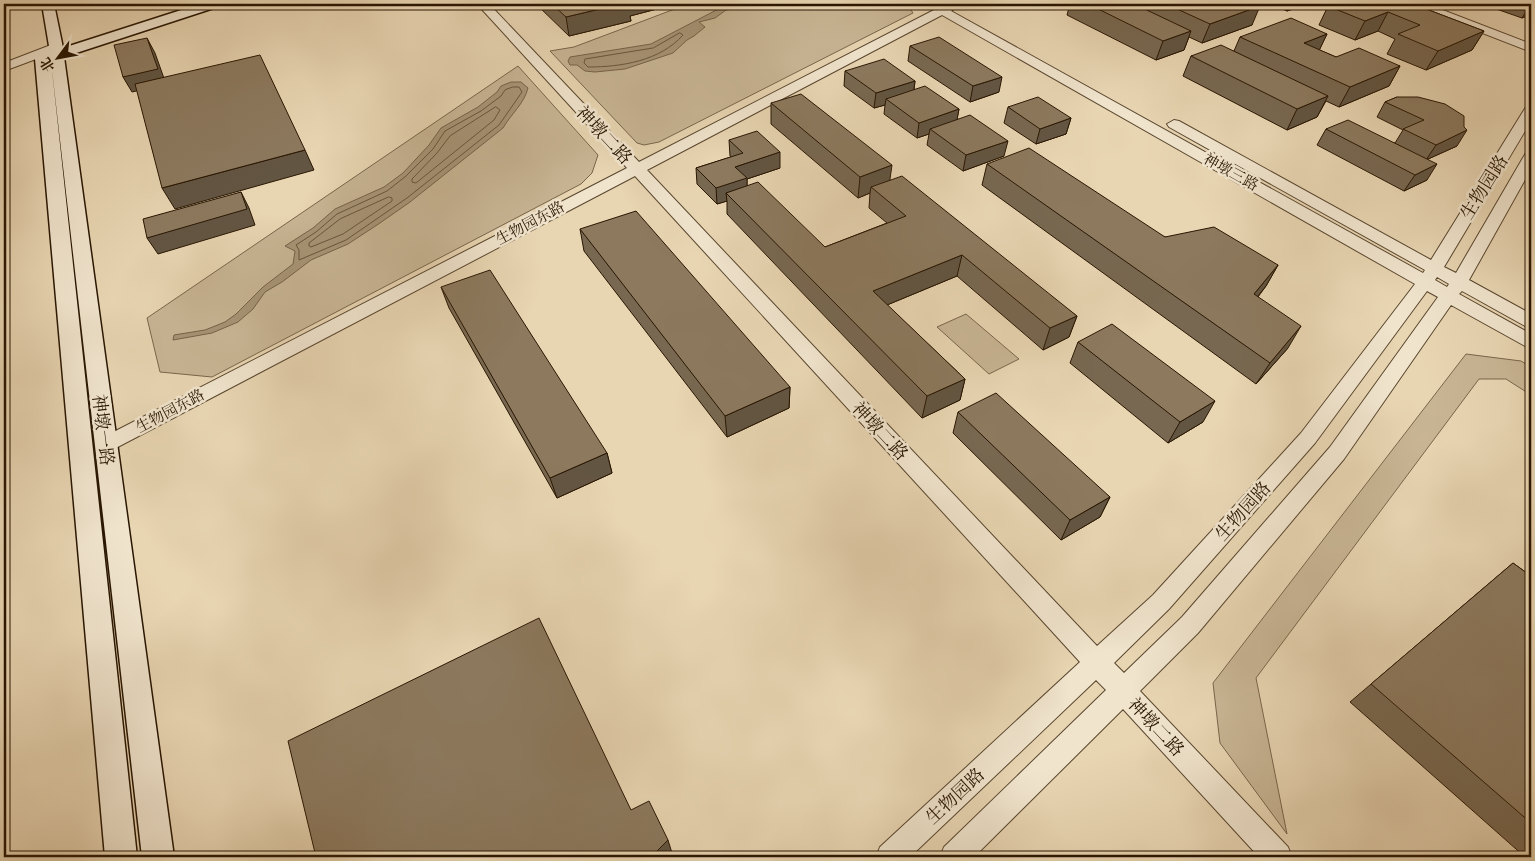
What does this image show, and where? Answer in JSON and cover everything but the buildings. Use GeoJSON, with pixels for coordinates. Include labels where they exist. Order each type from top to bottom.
{"type":"FeatureCollection","features":[{"type":"Feature","properties":{"kind":"main road","name":"神墩一路"},"geometry":{"type":"LineString","coordinates":[[34,4],[49,54],[105,445],[158,857]]}},
{"type":"Feature","properties":{"kind":"main road","name":"神墩一路"},"geometry":{"type":"LineString","coordinates":[[48,4],[49,54],[121,857]]}},
{"type":"Feature","properties":{"kind":"main road"},"geometry":{"type":"LineString","coordinates":[[49,54],[192,4]]}},
{"type":"Feature","properties":{"kind":"main road"},"geometry":{"type":"LineString","coordinates":[[49,54],[212,4]]}},
{"type":"Feature","properties":{"kind":"street","name":"神墩二路"},"geometry":{"type":"LineString","coordinates":[[483,4],[1278,857]]}},
{"type":"Feature","properties":{"kind":"street"},"geometry":{"type":"LineString","coordinates":[[1417,4],[1531,48]]}},
{"type":"Feature","properties":{"kind":"street","name":"生物园东路"},"geometry":{"type":"LineString","coordinates":[[105,445],[947,5]]}},
{"type":"Feature","properties":{"kind":"street","name":"神墩三路"},"geometry":{"type":"LineString","coordinates":[[947,5],[1455,288],[1531,322]]}},
{"type":"Feature","properties":{"kind":"street"},"geometry":{"type":"LineString","coordinates":[[4,67],[49,54]]}},
{"type":"Feature","properties":{"kind":"street"},"geometry":{"type":"LineString","coordinates":[[4,74],[49,54]]}},
{"type":"Feature","properties":{"kind":"street","name":"生物园路"},"geometry":{"type":"LineString","coordinates":[[890,857],[1161,602],[1308,438],[1430,274],[1531,110]]}},
{"type":"Feature","properties":{"kind":"street","name":"生物园路"},"geometry":{"type":"LineString","coordinates":[[954,857],[1190,625],[1337,453],[1455,288],[1531,156]]}},
{"type":"Feature","properties":{"kind":"street","name":"神墩三路"},"geometry":{"type":"LineString","coordinates":[[1455,288],[1531,342]]}},
{"type":"Feature","properties":{"kind":"shaded area"},"geometry":{"type":"Polygon","coordinates":[[[688,4],[907,4],[913,13],[659,142],[644,145],[637,143],[550,51],[574,47],[688,4]]]}},
{"type":"Feature","properties":{"kind":"shaded area"},"geometry":{"type":"Polygon","coordinates":[[[518,66],[598,155],[592,173],[581,184],[212,377],[160,372],[147,318],[518,66]]]}},
{"type":"Feature","properties":{"kind":"shaded area"},"geometry":{"type":"Polygon","coordinates":[[[966,314],[1019,359],[989,374],[937,327],[966,314]]]}},
{"type":"Feature","properties":{"kind":"shaded area"},"geometry":{"type":"Polygon","coordinates":[[[1466,354],[1521,361],[1531,367],[1531,395],[1506,379],[1479,379],[1256,678],[1287,834],[1220,743],[1213,683],[1466,354]]]}},
{"type":"Feature","properties":{"kind":"water"},"geometry":{"type":"Polygon","coordinates":[[[728,4],[758,4],[726,10],[715,18],[699,22],[705,27],[673,53],[625,69],[585,71],[577,65],[570,65],[568,61],[570,57],[651,44],[728,4]]]}},
{"type":"Feature","properties":{"kind":"water"},"geometry":{"type":"Polygon","coordinates":[[[511,82],[521,82],[528,88],[520,104],[503,128],[410,202],[348,244],[311,260],[265,292],[253,309],[238,322],[212,333],[173,340],[174,335],[205,330],[225,322],[236,314],[263,287],[293,264],[295,251],[285,246],[313,228],[335,209],[384,187],[403,173],[429,145],[441,128],[478,107],[497,92],[501,86],[511,82]]]}}]}
